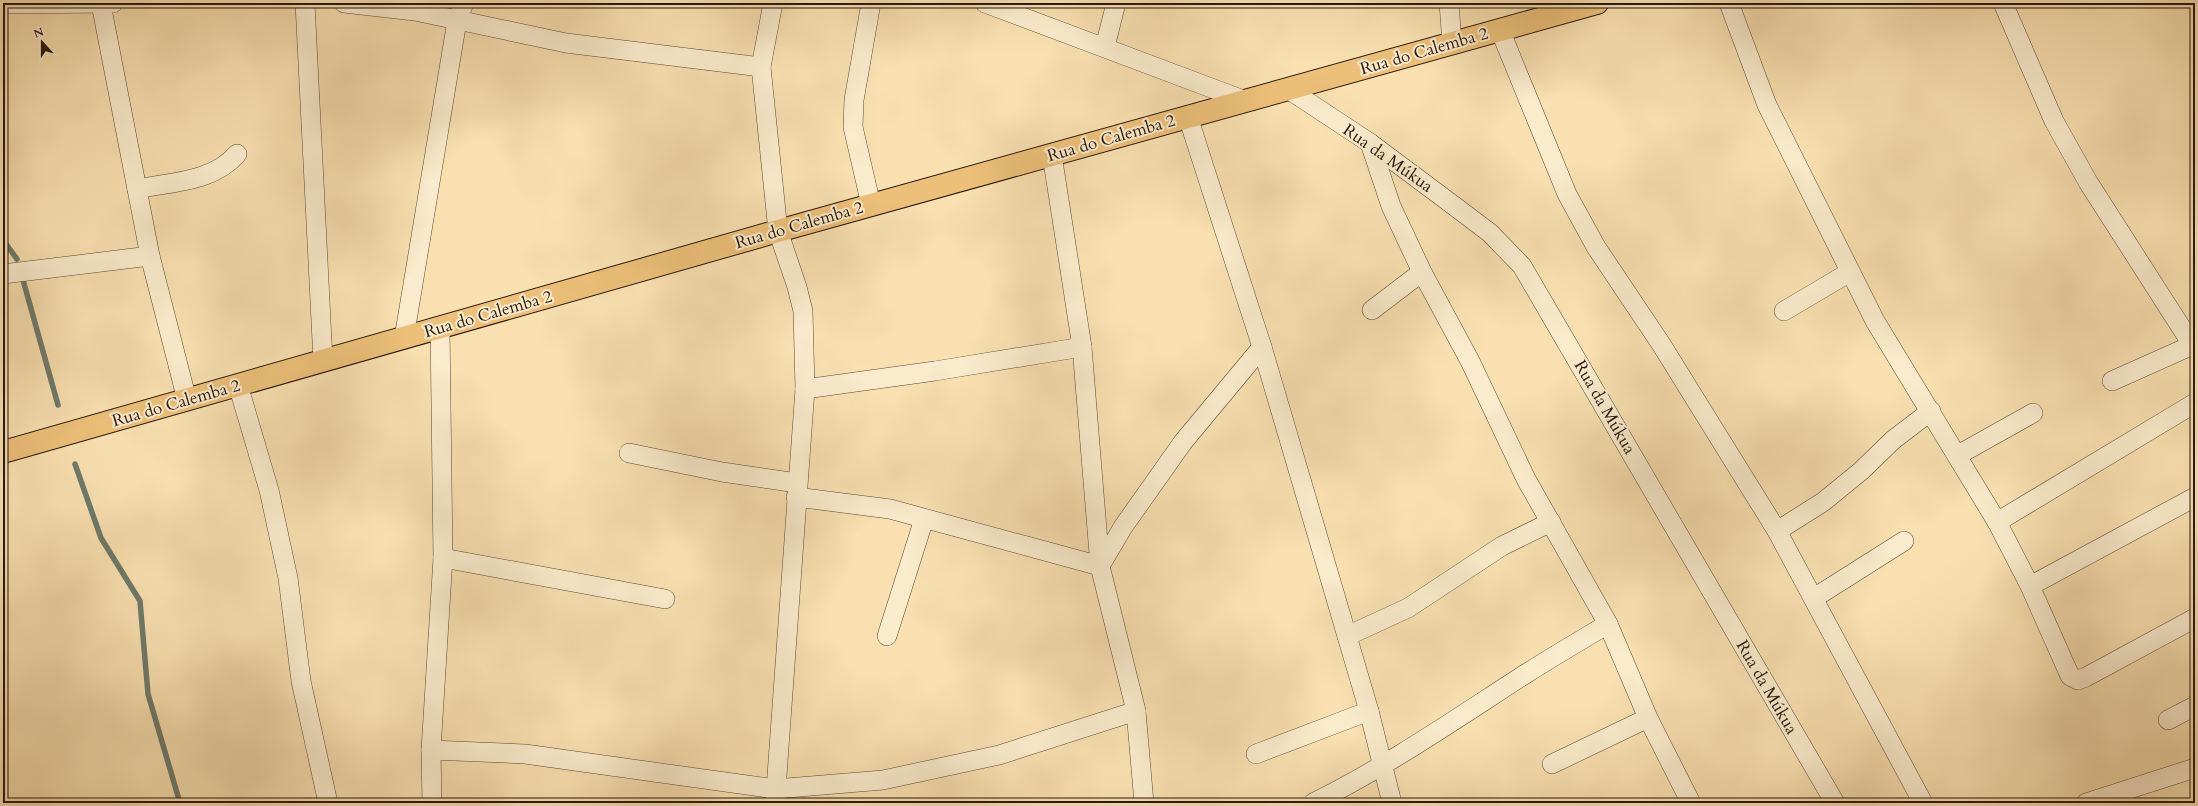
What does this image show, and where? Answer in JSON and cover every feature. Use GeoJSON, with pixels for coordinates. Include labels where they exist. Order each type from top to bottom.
{"type":"FeatureCollection","features":[{"type":"Feature","properties":{"kind":"main road","name":"Rua do Calemba 2"},"geometry":{"type":"LineString","coordinates":[[3,452],[778,231],[1597,3]]}},
{"type":"Feature","properties":{"kind":"street"},"geometry":{"type":"LineString","coordinates":[[305,3],[323,361]]}},
{"type":"Feature","properties":{"kind":"street"},"geometry":{"type":"LineString","coordinates":[[344,3],[415,11],[566,43],[761,67]]}},
{"type":"Feature","properties":{"kind":"street"},"geometry":{"type":"LineString","coordinates":[[404,338],[457,21],[464,3]]}},
{"type":"Feature","properties":{"kind":"street"},"geometry":{"type":"LineString","coordinates":[[773,3],[761,67],[778,231],[797,287],[803,311],[805,389],[775,796]]}},
{"type":"Feature","properties":{"kind":"street"},"geometry":{"type":"LineString","coordinates":[[871,3],[854,100],[853,127],[871,205]]}},
{"type":"Feature","properties":{"kind":"street"},"geometry":{"type":"LineString","coordinates":[[985,3],[1246,101]]}},
{"type":"Feature","properties":{"kind":"street"},"geometry":{"type":"LineString","coordinates":[[1105,47],[1116,3]]}},
{"type":"Feature","properties":{"kind":"street"},"geometry":{"type":"LineString","coordinates":[[1449,3],[1452,43]]}},
{"type":"Feature","properties":{"kind":"street"},"geometry":{"type":"LineString","coordinates":[[1729,3],[1767,105],[1850,272],[1875,321],[1997,522],[2030,586],[2070,676],[2078,680],[2195,618]]}},
{"type":"Feature","properties":{"kind":"street"},"geometry":{"type":"LineString","coordinates":[[2003,3],[2054,121],[2088,182],[2194,346],[2112,381]]}},
{"type":"Feature","properties":{"kind":"street"},"geometry":{"type":"LineString","coordinates":[[3,4],[107,4],[150,256],[187,400]]}},
{"type":"Feature","properties":{"kind":"street"},"geometry":{"type":"LineString","coordinates":[[1500,30],[1567,194],[1596,247],[1661,344],[1777,531],[1924,803]]}},
{"type":"Feature","properties":{"kind":"street","name":"Rua da Múkua"},"geometry":{"type":"LineString","coordinates":[[1288,89],[1370,143],[1490,233],[1522,266],[1835,803]]}},
{"type":"Feature","properties":{"kind":"street"},"geometry":{"type":"LineString","coordinates":[[1188,117],[1262,347],[1369,711],[1392,803]]}},
{"type":"Feature","properties":{"kind":"street"},"geometry":{"type":"LineString","coordinates":[[1370,143],[1391,206],[1422,272],[1470,361],[1526,479],[1608,624],[1648,718],[1691,803]]}},
{"type":"Feature","properties":{"kind":"street"},"geometry":{"type":"LineString","coordinates":[[138,189],[208,175],[228,165],[237,154]]}},
{"type":"Feature","properties":{"kind":"street"},"geometry":{"type":"LineString","coordinates":[[1052,155],[1082,347],[1100,566],[1136,711],[1144,803]]}},
{"type":"Feature","properties":{"kind":"street"},"geometry":{"type":"LineString","coordinates":[[3,274],[150,256]]}},
{"type":"Feature","properties":{"kind":"street"},"geometry":{"type":"LineString","coordinates":[[1372,310],[1422,272]]}},
{"type":"Feature","properties":{"kind":"street"},"geometry":{"type":"LineString","coordinates":[[1784,311],[1850,272]]}},
{"type":"Feature","properties":{"kind":"street"},"geometry":{"type":"LineString","coordinates":[[432,803],[431,750],[443,558],[440,328]]}},
{"type":"Feature","properties":{"kind":"street"},"geometry":{"type":"LineString","coordinates":[[805,389],[935,371],[1082,347]]}},
{"type":"Feature","properties":{"kind":"street"},"geometry":{"type":"LineString","coordinates":[[1100,566],[1123,527],[1183,442],[1262,347]]}},
{"type":"Feature","properties":{"kind":"street"},"geometry":{"type":"LineString","coordinates":[[238,385],[269,490],[280,541],[295,627],[301,681],[328,803]]}},
{"type":"Feature","properties":{"kind":"street"},"geometry":{"type":"LineString","coordinates":[[1997,522],[2195,403]]}},
{"type":"Feature","properties":{"kind":"street"},"geometry":{"type":"LineString","coordinates":[[1777,531],[1823,502],[1861,471],[1893,440],[1931,411]]}},
{"type":"Feature","properties":{"kind":"street"},"geometry":{"type":"LineString","coordinates":[[1958,456],[2033,413]]}},
{"type":"Feature","properties":{"kind":"street"},"geometry":{"type":"LineString","coordinates":[[629,453],[890,509],[1100,566]]}},
{"type":"Feature","properties":{"kind":"street"},"geometry":{"type":"LineString","coordinates":[[2030,586],[2195,497]]}},
{"type":"Feature","properties":{"kind":"street"},"geometry":{"type":"LineString","coordinates":[[887,636],[924,519]]}},
{"type":"Feature","properties":{"kind":"street"},"geometry":{"type":"LineString","coordinates":[[1347,636],[1408,608],[1502,546],[1551,522]]}},
{"type":"Feature","properties":{"kind":"street"},"geometry":{"type":"LineString","coordinates":[[1814,598],[1904,541]]}},
{"type":"Feature","properties":{"kind":"street"},"geometry":{"type":"LineString","coordinates":[[443,558],[665,599]]}},
{"type":"Feature","properties":{"kind":"street"},"geometry":{"type":"LineString","coordinates":[[1313,803],[1382,766],[1608,624]]}},
{"type":"Feature","properties":{"kind":"street"},"geometry":{"type":"LineString","coordinates":[[2168,720],[2195,706]]}},
{"type":"Feature","properties":{"kind":"street"},"geometry":{"type":"LineString","coordinates":[[431,750],[526,754],[775,796],[883,780],[999,755],[1136,711]]}},
{"type":"Feature","properties":{"kind":"street"},"geometry":{"type":"LineString","coordinates":[[1256,754],[1369,711]]}},
{"type":"Feature","properties":{"kind":"street"},"geometry":{"type":"LineString","coordinates":[[1552,764],[1648,718]]}},
{"type":"Feature","properties":{"kind":"street"},"geometry":{"type":"LineString","coordinates":[[2086,803],[2193,774]]}},
{"type":"Feature","properties":{"kind":"waterway"},"geometry":{"type":"LineString","coordinates":[[3,240],[17,259]]}},
{"type":"Feature","properties":{"kind":"waterway"},"geometry":{"type":"LineString","coordinates":[[23,280],[58,405]]}},
{"type":"Feature","properties":{"kind":"waterway"},"geometry":{"type":"LineString","coordinates":[[75,464],[101,538],[140,601],[148,694],[180,803]]}}]}
